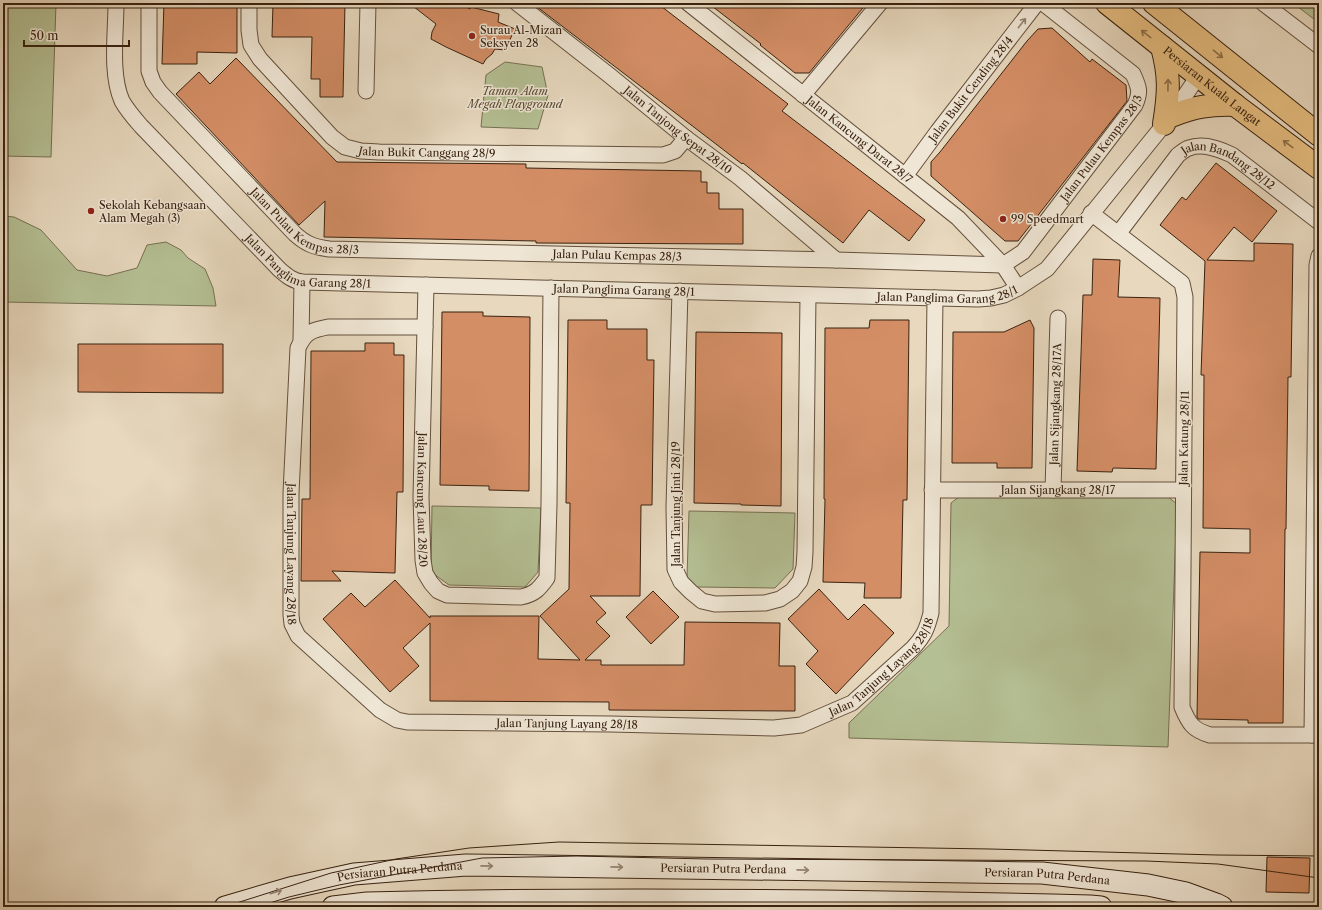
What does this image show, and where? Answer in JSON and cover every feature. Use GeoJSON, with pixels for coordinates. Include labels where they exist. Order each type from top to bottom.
{"type":"FeatureCollection","features":[{"type":"Feature","properties":{"kind":"main road","name":"Persiaran Kuala Langat"},"geometry":{"type":"LineString","coordinates":[[1107,3],[1235,105],[1319,168]]}},
{"type":"Feature","properties":{"kind":"main road"},"geometry":{"type":"LineString","coordinates":[[1155,4],[1168,23],[1198,52],[1201,68],[1199,75],[1208,73],[1230,78],[1252,90],[1277,108],[1288,111]]}},
{"type":"Feature","properties":{"kind":"main road"},"geometry":{"type":"LineString","coordinates":[[1155,4],[1319,135]]}},
{"type":"Feature","properties":{"kind":"main road"},"geometry":{"type":"LineString","coordinates":[[1162,47],[1169,80],[1167,120],[1199,107],[1215,104],[1235,105]]}},
{"type":"Feature","properties":{"kind":"main road","name":"Persiaran Putra Perdana"},"geometry":{"type":"LineString","coordinates":[[225,907],[290,888],[354,874],[466,865],[1042,873],[1148,885],[1186,893],[1224,906]]}},
{"type":"Feature","properties":{"kind":"main road"},"geometry":{"type":"LineString","coordinates":[[333,907],[367,903],[583,900],[982,903],[1101,907]]}},
{"type":"Feature","properties":{"kind":"street","name":"Jalan Panglima Garang 28/1"},"geometry":{"type":"LineString","coordinates":[[116,3],[115,71],[123,102],[146,132],[280,270],[288,277],[302,282],[978,299],[991,298],[1004,295],[1018,288],[1047,269],[1167,120],[1199,75]]}},
{"type":"Feature","properties":{"kind":"street","name":"Jalan Pulau Kempas 28/3"},"geometry":{"type":"LineString","coordinates":[[149,3],[149,70],[153,82],[160,92],[295,234],[304,242],[315,247],[329,249],[836,260],[1003,266],[1023,252],[1135,105],[1139,96],[1138,85],[1133,74],[1043,3]]}},
{"type":"Feature","properties":{"kind":"street","name":"Jalan Bukit Canggang 28/9"},"geometry":{"type":"LineString","coordinates":[[250,3],[249,30],[251,45],[260,59],[332,137],[346,147],[361,151],[379,152],[663,155],[675,151],[686,138]]}},
{"type":"Feature","properties":{"kind":"street"},"geometry":{"type":"LineString","coordinates":[[366,91],[368,3]]}},
{"type":"Feature","properties":{"kind":"street","name":"Jalan Tanjong Sepat 28/10"},"geometry":{"type":"LineString","coordinates":[[517,3],[686,138],[740,178],[836,260]]}},
{"type":"Feature","properties":{"kind":"street"},"geometry":{"type":"LineString","coordinates":[[804,95],[880,3]]}},
{"type":"Feature","properties":{"kind":"street","name":"Jalan Bukit Cending 28/4"},"geometry":{"type":"LineString","coordinates":[[905,176],[1037,3]]}},
{"type":"Feature","properties":{"kind":"street"},"geometry":{"type":"LineString","coordinates":[[1263,3],[1319,46]]}},
{"type":"Feature","properties":{"kind":"street","name":"Jalan Kancung Darat 28/7"},"geometry":{"type":"LineString","coordinates":[[693,4],[958,218],[1003,266],[1018,288]]}},
{"type":"Feature","properties":{"kind":"street","name":"Jalan Bandang 28/12"},"geometry":{"type":"LineString","coordinates":[[1118,234],[1178,155],[1188,148],[1198,146],[1221,150],[1232,155],[1319,222]]}},
{"type":"Feature","properties":{"kind":"street","name":"Jalan Katung 28/11"},"geometry":{"type":"LineString","coordinates":[[1092,213],[1182,283],[1185,297],[1182,707],[1192,726],[1200,732],[1210,735],[1315,735]]}},
{"type":"Feature","properties":{"kind":"street"},"geometry":{"type":"LineString","coordinates":[[1315,735],[1317,265],[1319,256]]}},
{"type":"Feature","properties":{"kind":"street","name":"Jalan Tanjung Layang 28/18"},"geometry":{"type":"LineString","coordinates":[[302,282],[301,340],[298,348],[291,493],[292,624],[298,636],[380,710],[397,720],[419,722],[611,724],[774,728],[801,724],[852,703],[922,639],[928,627],[931,613],[935,298]]}},
{"type":"Feature","properties":{"kind":"street","name":"Jalan Kancung Laut 28/20"},"geometry":{"type":"LineString","coordinates":[[426,285],[421,497],[423,560],[425,573],[438,592],[448,595],[521,597],[531,594],[541,586],[547,578],[552,288]]}},
{"type":"Feature","properties":{"kind":"street","name":"Jalan Tanjung Jinti 28/19"},"geometry":{"type":"LineString","coordinates":[[680,292],[674,507],[675,569],[681,582],[691,592],[702,601],[715,604],[765,602],[780,599],[792,591],[800,581],[804,567],[805,552],[808,295]]}},
{"type":"Feature","properties":{"kind":"street","name":"Jalan Sijangkang 28/17A"},"geometry":{"type":"LineString","coordinates":[[1054,490],[1058,318]]}},
{"type":"Feature","properties":{"kind":"street"},"geometry":{"type":"LineString","coordinates":[[301,340],[306,334],[315,329],[328,327],[425,327]]}},
{"type":"Feature","properties":{"kind":"street","name":"Jalan Sijangkang 28/17"},"geometry":{"type":"LineString","coordinates":[[932,490],[1184,490]]}},
{"type":"Feature","properties":{"kind":"green space"},"geometry":{"type":"Polygon","coordinates":[[[3,3],[56,3],[51,157],[3,156],[3,3]]]}},
{"type":"Feature","properties":{"kind":"green space"},"geometry":{"type":"Polygon","coordinates":[[[1293,3],[1319,3],[1319,23],[1293,3]]]}},
{"type":"Feature","properties":{"kind":"green space","name":"Taman Alam Megah Playground"},"geometry":{"type":"Polygon","coordinates":[[[505,62],[542,67],[548,95],[538,129],[481,127],[486,75],[505,62]]]}},
{"type":"Feature","properties":{"kind":"green space"},"geometry":{"type":"Polygon","coordinates":[[[3,216],[14,217],[41,230],[77,270],[107,276],[137,268],[147,245],[166,242],[181,250],[188,258],[205,269],[213,288],[216,306],[3,302],[3,216]]]}},
{"type":"Feature","properties":{"kind":"green space"},"geometry":{"type":"Polygon","coordinates":[[[960,496],[1168,497],[1177,504],[1168,747],[849,738],[849,723],[949,626],[951,503],[960,496]]]}},
{"type":"Feature","properties":{"kind":"green space"},"geometry":{"type":"Polygon","coordinates":[[[432,506],[541,508],[538,572],[525,587],[449,585],[431,572],[432,506]]]}},
{"type":"Feature","properties":{"kind":"green space"},"geometry":{"type":"Polygon","coordinates":[[[689,511],[795,513],[793,569],[775,588],[697,587],[687,578],[689,511]]]}},
{"type":"Feature","properties":{"kind":"building"},"geometry":{"type":"Polygon","coordinates":[[[164,3],[237,3],[237,53],[197,52],[197,64],[162,64],[164,3]]]}},
{"type":"Feature","properties":{"kind":"building"},"geometry":{"type":"Polygon","coordinates":[[[273,3],[345,3],[343,97],[320,97],[320,79],[311,79],[312,37],[272,37],[273,3]]]}},
{"type":"Feature","properties":{"kind":"building","name":"Surau Al-Mizan Seksyen 28"},"geometry":{"type":"Polygon","coordinates":[[[409,3],[459,3],[470,9],[471,7],[499,14],[498,22],[515,29],[505,50],[495,49],[483,64],[431,39],[432,32],[436,24],[409,3]]]}},
{"type":"Feature","properties":{"kind":"building"},"geometry":{"type":"Polygon","coordinates":[[[532,3],[657,3],[788,104],[782,111],[925,220],[909,241],[869,210],[843,243],[743,163],[742,164],[532,3]]]}},
{"type":"Feature","properties":{"kind":"building"},"geometry":{"type":"Polygon","coordinates":[[[708,3],[867,3],[809,73],[795,73],[760,45],[761,44],[708,3]]]}},
{"type":"Feature","properties":{"kind":"building"},"geometry":{"type":"Polygon","coordinates":[[[1052,28],[1090,62],[1092,59],[1126,85],[1127,101],[1018,241],[1005,241],[931,176],[931,162],[1027,41],[1038,29],[1052,28]]]}},
{"type":"Feature","properties":{"kind":"building"},"geometry":{"type":"Polygon","coordinates":[[[236,58],[337,162],[526,164],[526,168],[701,171],[701,182],[707,182],[707,193],[719,193],[719,209],[743,209],[743,244],[536,243],[536,241],[324,237],[325,201],[299,225],[176,94],[199,72],[210,84],[236,58]]]}},
{"type":"Feature","properties":{"kind":"building"},"geometry":{"type":"Polygon","coordinates":[[[1216,163],[1277,211],[1252,242],[1234,227],[1207,260],[1254,261],[1254,243],[1293,244],[1291,377],[1288,377],[1283,723],[1248,723],[1248,720],[1198,719],[1197,717],[1200,552],[1250,553],[1250,529],[1203,528],[1204,375],[1201,375],[1205,261],[1160,225],[1182,197],[1186,200],[1216,163]]]}},
{"type":"Feature","properties":{"kind":"building"},"geometry":{"type":"Polygon","coordinates":[[[1093,259],[1120,260],[1118,297],[1160,298],[1156,469],[1113,468],[1112,472],[1077,471],[1083,295],[1092,295],[1093,259]]]}},
{"type":"Feature","properties":{"kind":"building"},"geometry":{"type":"Polygon","coordinates":[[[442,312],[483,312],[483,316],[530,317],[529,491],[489,490],[489,486],[440,485],[442,312]]]}},
{"type":"Feature","properties":{"kind":"building"},"geometry":{"type":"Polygon","coordinates":[[[568,320],[607,320],[607,329],[647,329],[647,360],[654,360],[652,505],[641,505],[640,596],[590,596],[606,613],[596,622],[610,636],[585,660],[601,660],[601,665],[684,665],[685,622],[780,623],[779,666],[795,666],[795,711],[609,710],[609,702],[430,701],[430,623],[403,648],[419,666],[390,692],[323,619],[351,593],[365,607],[395,580],[430,618],[430,616],[539,616],[538,659],[580,660],[540,616],[569,589],[570,503],[566,503],[568,320]]]}},
{"type":"Feature","properties":{"kind":"building"},"geometry":{"type":"Polygon","coordinates":[[[870,320],[909,320],[907,500],[903,500],[901,598],[864,598],[865,583],[823,582],[825,499],[825,328],[869,328],[870,320]]]}},
{"type":"Feature","properties":{"kind":"building"},"geometry":{"type":"Polygon","coordinates":[[[1030,320],[1034,328],[1032,468],[997,468],[997,463],[952,463],[953,332],[1004,332],[1030,320]]]}},
{"type":"Feature","properties":{"kind":"building"},"geometry":{"type":"Polygon","coordinates":[[[696,332],[782,333],[781,506],[694,503],[696,332]]]}},
{"type":"Feature","properties":{"kind":"building"},"geometry":{"type":"Polygon","coordinates":[[[365,343],[394,343],[394,355],[404,355],[403,492],[397,492],[395,573],[332,571],[341,581],[301,581],[302,499],[310,499],[311,351],[365,351],[365,343]]]}},
{"type":"Feature","properties":{"kind":"building"},"geometry":{"type":"Polygon","coordinates":[[[78,344],[223,344],[223,393],[78,392],[78,344]]]}},
{"type":"Feature","properties":{"kind":"building"},"geometry":{"type":"Polygon","coordinates":[[[819,589],[848,620],[864,604],[894,633],[836,694],[806,664],[818,651],[788,619],[819,589]]]}},
{"type":"Feature","properties":{"kind":"building"},"geometry":{"type":"Polygon","coordinates":[[[653,591],[679,617],[651,644],[626,617],[653,591]]]}},
{"type":"Feature","properties":{"kind":"building"},"geometry":{"type":"Polygon","coordinates":[[[1267,857],[1310,858],[1309,893],[1266,892],[1267,857]]]}},
{"type":"Feature","properties":{"kind":"tram line"},"geometry":{"type":"LineString","coordinates":[[224,907],[331,873],[396,859],[469,848],[559,842],[1319,856]]}},
{"type":"Feature","properties":{"kind":"tram line"},"geometry":{"type":"LineString","coordinates":[[257,907],[289,897],[339,885],[482,858],[577,856],[707,859],[1146,861],[1218,864],[1319,878]]}},
{"type":"Feature","properties":{"kind":"place","name":"Surau Al-Mizan Seksyen 28"},"geometry":{"type":"Point","coordinates":[472,36]}},
{"type":"Feature","properties":{"kind":"place","name":"Sekolah Kebangsaan Alam Megah (3)"},"geometry":{"type":"Point","coordinates":[91,211]}},
{"type":"Feature","properties":{"kind":"place","name":"99 Speedmart"},"geometry":{"type":"Point","coordinates":[1003,219]}}]}
